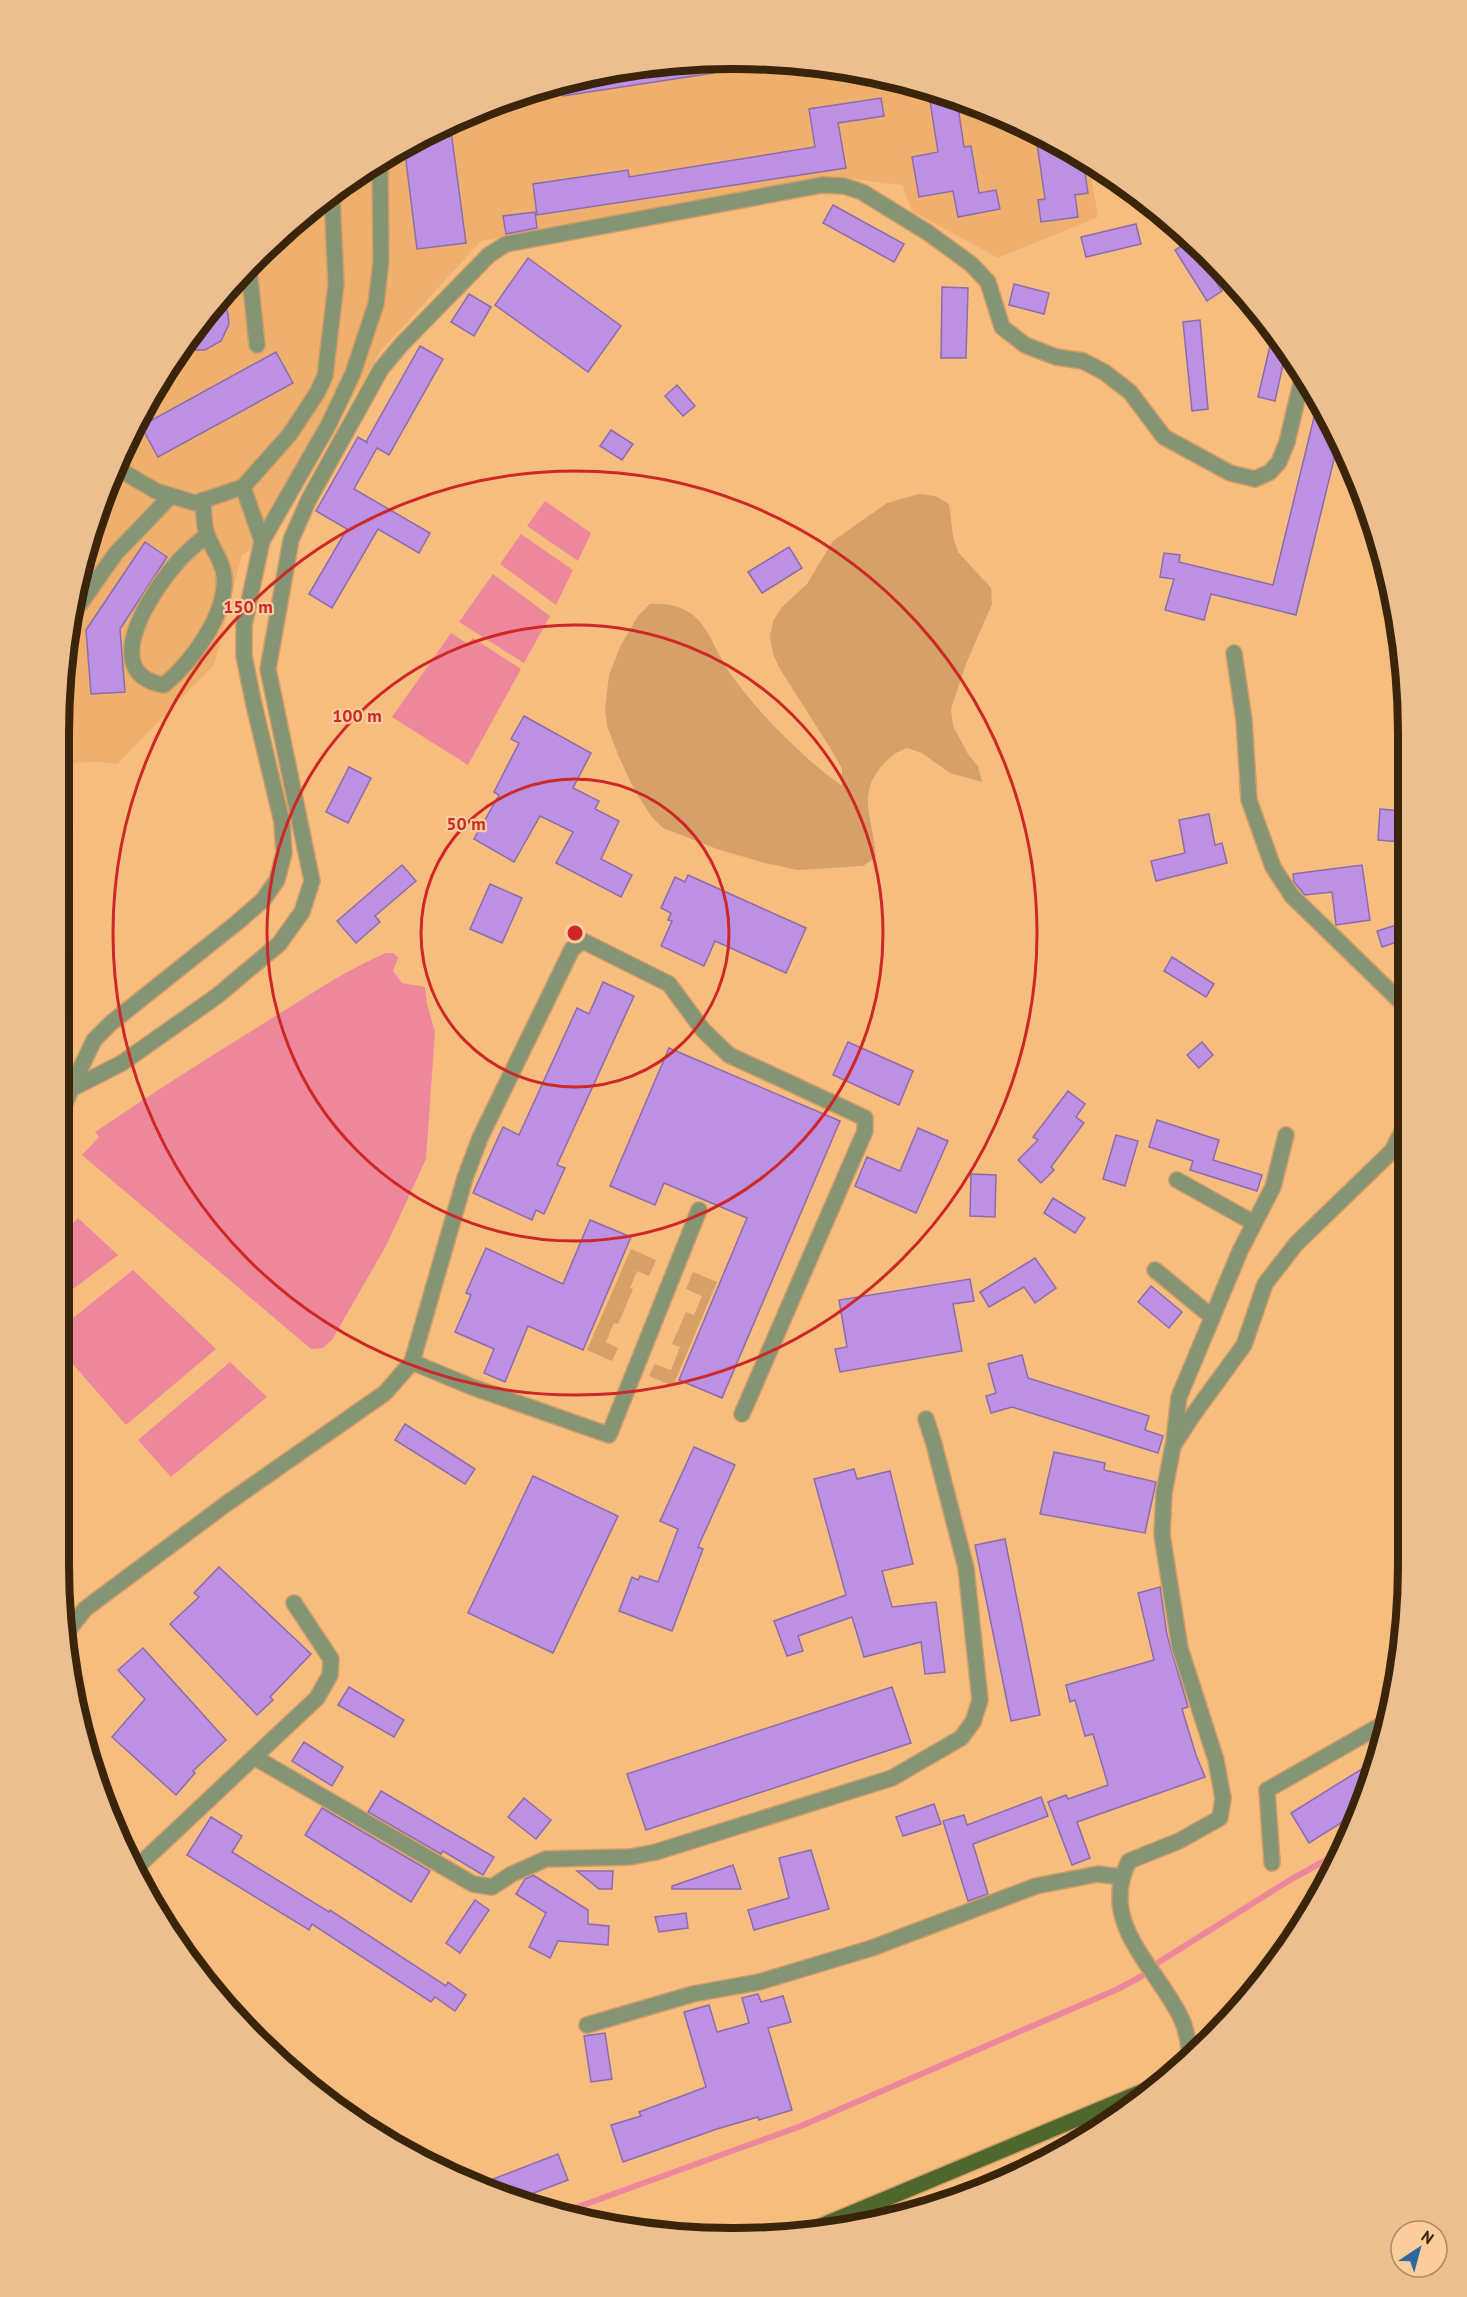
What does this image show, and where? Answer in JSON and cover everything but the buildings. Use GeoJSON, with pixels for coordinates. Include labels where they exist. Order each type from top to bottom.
{"type":"FeatureCollection","features":[{"type":"Feature","properties":{"kind":"main road"},"geometry":{"type":"LineString","coordinates":[[837,2219],[1131,2096]]}},
{"type":"Feature","properties":{"kind":"street"},"geometry":{"type":"LineString","coordinates":[[69,1094],[94,1040],[111,1023],[263,900],[276,880],[284,853],[282,822],[244,656],[244,625],[262,541],[329,424],[352,373],[376,304],[381,261],[380,171]]}},
{"type":"Feature","properties":{"kind":"street"},"geometry":{"type":"LineString","coordinates":[[71,1089],[122,1063],[217,996],[279,944],[302,912],[312,881],[267,669],[291,540],[309,499],[381,369],[402,344],[489,255],[506,244],[822,184],[844,186],[862,192],[927,232],[971,264],[988,282],[1002,327],[1025,345],[1056,357],[1083,361],[1104,372],[1130,392],[1164,437],[1230,473],[1255,479],[1270,472],[1279,462],[1287,442],[1300,387]]}},
{"type":"Feature","properties":{"kind":"street"},"geometry":{"type":"LineString","coordinates":[[123,472],[156,491],[195,503],[243,487],[290,434],[317,393],[325,376],[336,284],[332,204]]}},
{"type":"Feature","properties":{"kind":"street"},"geometry":{"type":"LineString","coordinates":[[250,278],[257,345]]}},
{"type":"Feature","properties":{"kind":"street"},"geometry":{"type":"LineString","coordinates":[[243,487],[262,541]]}},
{"type":"Feature","properties":{"kind":"street"},"geometry":{"type":"LineString","coordinates":[[83,600],[116,553],[171,496]]}},
{"type":"Feature","properties":{"kind":"street"},"geometry":{"type":"LineString","coordinates":[[203,500],[207,535],[217,552],[224,576],[220,606],[198,650],[178,674],[164,685],[150,682],[135,670],[132,656],[134,633],[149,600],[176,564],[207,535]]}},
{"type":"Feature","properties":{"kind":"street"},"geometry":{"type":"LineString","coordinates":[[1234,653],[1244,720],[1249,800],[1273,867],[1292,896],[1398,999]]}},
{"type":"Feature","properties":{"kind":"street"},"geometry":{"type":"LineString","coordinates":[[72,1626],[85,1609],[226,1504],[385,1393],[412,1362],[465,1178],[480,1138],[572,949],[583,941],[669,984],[703,1030],[729,1055],[865,1118],[865,1131],[742,1414]]}},
{"type":"Feature","properties":{"kind":"street"},"geometry":{"type":"LineString","coordinates":[[1189,2046],[1181,2019],[1123,1923],[1120,1902],[1121,1877],[1129,1862],[1179,1841],[1220,1818],[1223,1798],[1216,1760],[1180,1648],[1162,1535],[1164,1493],[1179,1397],[1254,1223],[1273,1187],[1286,1135]]}},
{"type":"Feature","properties":{"kind":"street"},"geometry":{"type":"LineString","coordinates":[[1173,1446],[1245,1345],[1265,1284],[1296,1244],[1392,1151],[1398,1139]]}},
{"type":"Feature","properties":{"kind":"street"},"geometry":{"type":"LineString","coordinates":[[1177,1180],[1254,1223]]}},
{"type":"Feature","properties":{"kind":"street"},"geometry":{"type":"LineString","coordinates":[[412,1362],[472,1387],[609,1435],[699,1210]]}},
{"type":"Feature","properties":{"kind":"street"},"geometry":{"type":"LineString","coordinates":[[1155,1270],[1212,1317]]}},
{"type":"Feature","properties":{"kind":"street"},"geometry":{"type":"LineString","coordinates":[[254,1757],[473,1884],[492,1887],[512,1874],[546,1859],[630,1857],[656,1852],[891,1778],[961,1738],[974,1722],[980,1700],[966,1568],[926,1419]]}},
{"type":"Feature","properties":{"kind":"street"},"geometry":{"type":"LineString","coordinates":[[141,1863],[317,1698],[330,1676],[331,1659],[294,1603]]}},
{"type":"Feature","properties":{"kind":"street"},"geometry":{"type":"LineString","coordinates":[[1272,1863],[1267,1790],[1377,1728]]}},
{"type":"Feature","properties":{"kind":"street"},"geometry":{"type":"LineString","coordinates":[[587,2025],[693,1994],[759,1982],[872,1948],[1036,1887],[1098,1874],[1121,1877]]}},
{"type":"Feature","properties":{"kind":"shaded area"},"geometry":{"type":"Polygon","coordinates":[[[734,69],[777,70],[863,82],[947,104],[1027,138],[1091,173],[1098,217],[998,258],[912,211],[902,185],[826,176],[481,241],[380,352],[273,536],[242,555],[214,665],[117,764],[69,763],[70,690],[75,647],[82,604],[104,520],[138,440],[181,364],[234,295],[295,234],[329,206],[401,158],[479,120],[520,104],[562,92],[647,75],[690,70],[734,69]]]}},
{"type":"Feature","properties":{"kind":"shaded area"},"geometry":{"type":"Polygon","coordinates":[[[919,494],[935,496],[949,504],[953,536],[958,552],[991,588],[992,604],[966,664],[951,709],[953,726],[968,754],[978,766],[982,782],[950,773],[922,753],[907,748],[893,755],[881,767],[869,789],[868,810],[876,857],[863,866],[798,870],[717,849],[663,828],[651,816],[633,787],[607,726],[605,709],[609,675],[621,645],[638,616],[650,604],[667,604],[693,615],[704,627],[725,666],[753,703],[797,748],[842,786],[842,769],[773,654],[770,637],[773,621],[782,607],[807,584],[833,541],[887,503],[919,494]]]}},
{"type":"Feature","properties":{"kind":"shaded area"},"geometry":{"type":"Polygon","coordinates":[[[545,501],[591,533],[578,561],[527,526],[545,501]]]}},
{"type":"Feature","properties":{"kind":"shaded area"},"geometry":{"type":"Polygon","coordinates":[[[521,534],[573,570],[556,605],[500,564],[521,534]]]}},
{"type":"Feature","properties":{"kind":"shaded area"},"geometry":{"type":"Polygon","coordinates":[[[493,574],[550,616],[524,663],[459,622],[493,574]]]}},
{"type":"Feature","properties":{"kind":"shaded area"},"geometry":{"type":"Polygon","coordinates":[[[451,633],[468,644],[473,638],[521,669],[468,765],[392,717],[451,633]]]}},
{"type":"Feature","properties":{"kind":"shaded area"},"geometry":{"type":"Polygon","coordinates":[[[386,953],[394,953],[398,958],[393,971],[402,983],[425,987],[435,1032],[426,1159],[387,1244],[332,1340],[323,1348],[311,1349],[82,1155],[99,1137],[95,1132],[318,989],[386,953]]]}},
{"type":"Feature","properties":{"kind":"shaded area"},"geometry":{"type":"Polygon","coordinates":[[[78,1218],[118,1255],[69,1292],[69,1227],[78,1218]]]}},
{"type":"Feature","properties":{"kind":"shaded area"},"geometry":{"type":"Polygon","coordinates":[[[631,1249],[656,1260],[649,1276],[637,1271],[630,1288],[633,1289],[618,1324],[614,1323],[606,1342],[618,1348],[612,1361],[587,1350],[631,1249]]]}},
{"type":"Feature","properties":{"kind":"shaded area"},"geometry":{"type":"Polygon","coordinates":[[[133,1270],[216,1349],[126,1425],[69,1360],[69,1321],[133,1270]]]}},
{"type":"Feature","properties":{"kind":"shaded area"},"geometry":{"type":"Polygon","coordinates":[[[693,1272],[717,1282],[673,1386],[649,1376],[655,1364],[671,1370],[680,1347],[672,1344],[686,1312],[694,1315],[702,1296],[686,1289],[693,1272]]]}},
{"type":"Feature","properties":{"kind":"shaded area"},"geometry":{"type":"Polygon","coordinates":[[[230,1362],[267,1397],[171,1477],[138,1440],[230,1362]]]}},
{"type":"Feature","properties":{"kind":"waterway"},"geometry":{"type":"LineString","coordinates":[[575,2208],[801,2126],[1118,1989],[1142,1976],[1159,1962],[1290,1880],[1328,1859]]}}]}
